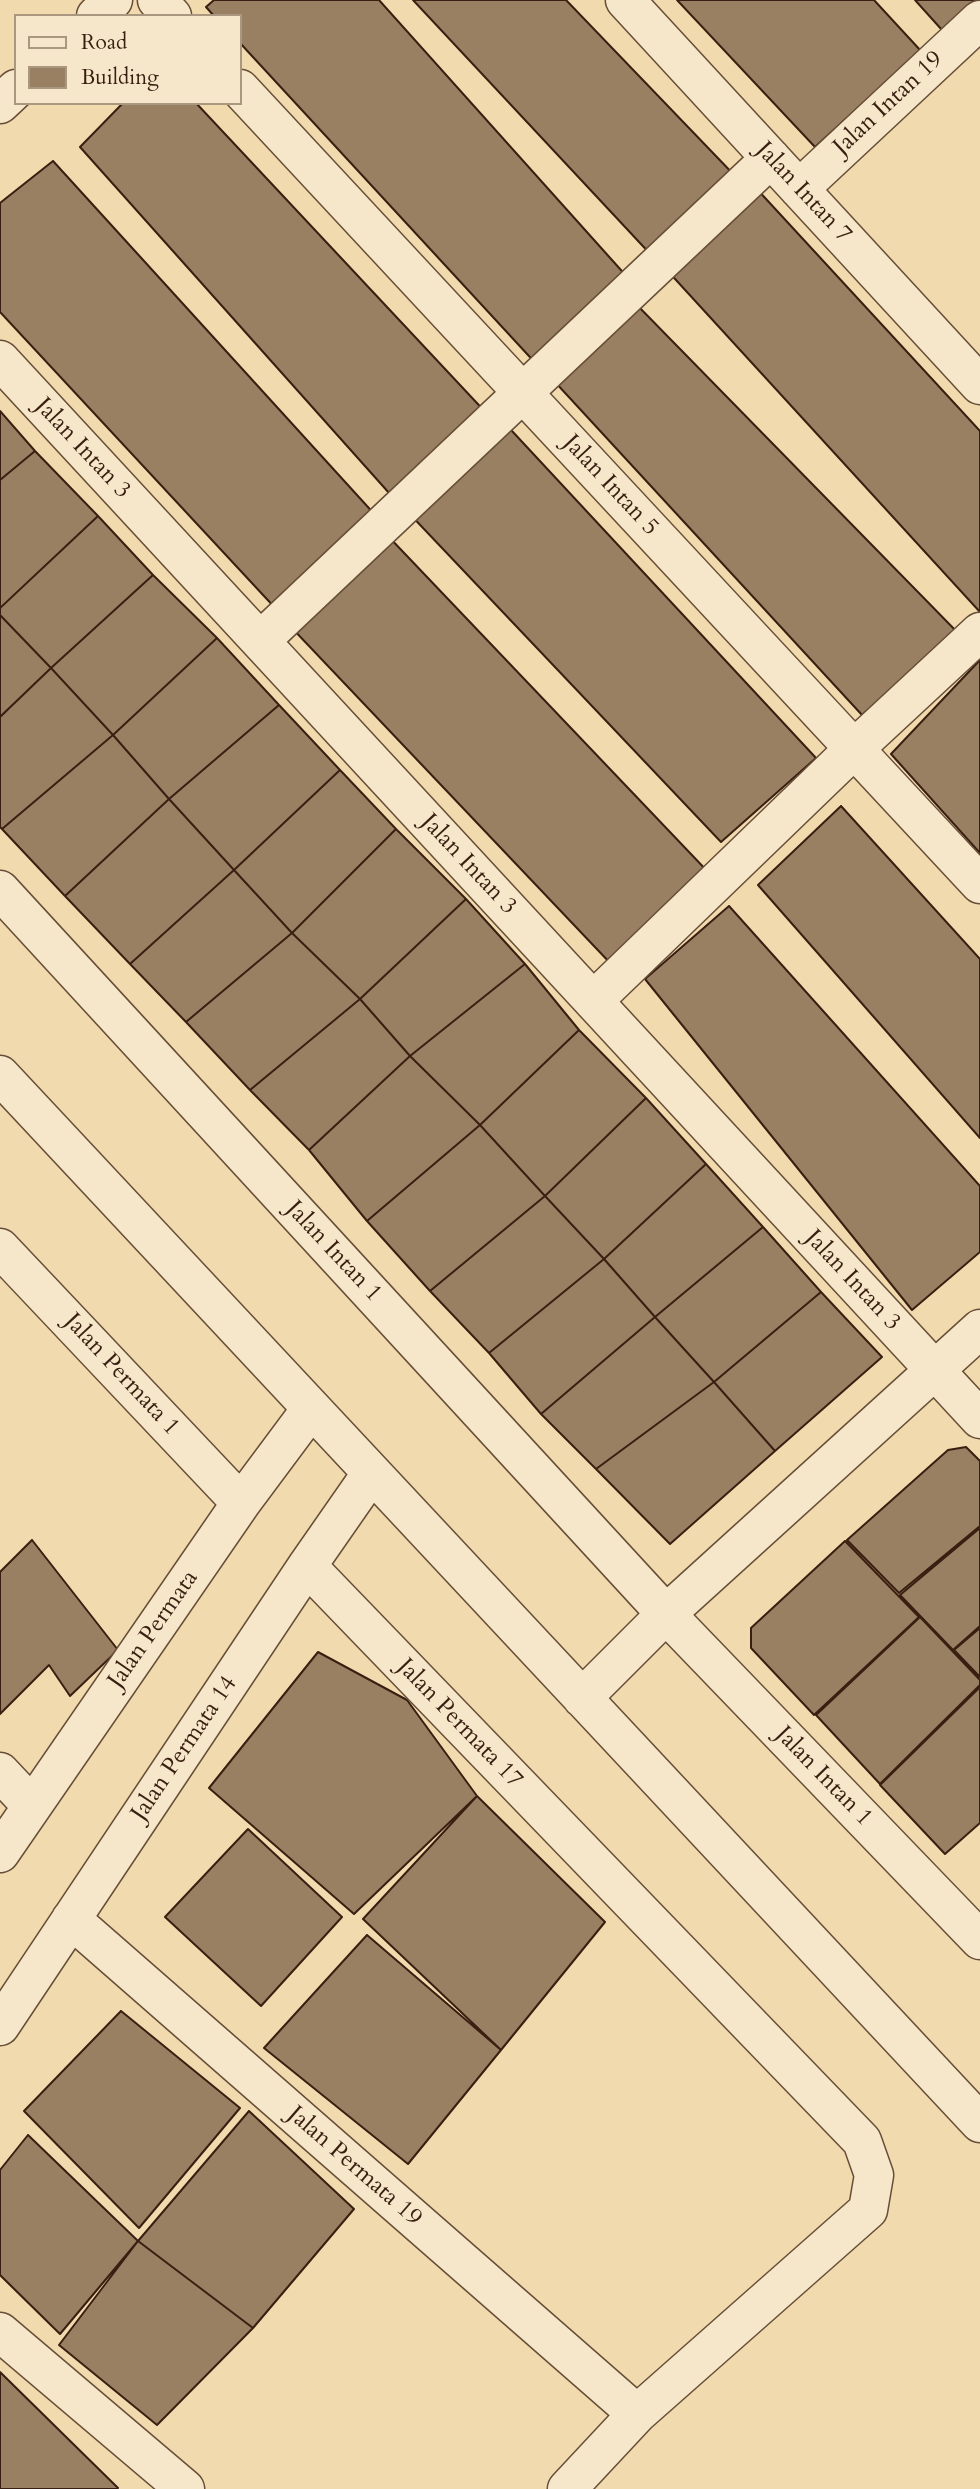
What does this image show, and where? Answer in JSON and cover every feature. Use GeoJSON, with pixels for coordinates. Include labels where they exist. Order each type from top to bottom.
{"type":"FeatureCollection","features":[{"type":"Feature","properties":{"kind":"street"},"geometry":{"type":"LineString","coordinates":[[98,14],[113,0]]}},
{"type":"Feature","properties":{"kind":"street"},"geometry":{"type":"LineString","coordinates":[[157,0],[170,14]]}},
{"type":"Feature","properties":{"kind":"street","name":"Jalan Intan 7"},"geometry":{"type":"LineString","coordinates":[[625,0],[980,385]]}},
{"type":"Feature","properties":{"kind":"street","name":"Jalan Intan 19"},"geometry":{"type":"LineString","coordinates":[[799,189],[980,20]]}},
{"type":"Feature","properties":{"kind":"street"},"geometry":{"type":"LineString","coordinates":[[0,104],[14,91]]}},
{"type":"Feature","properties":{"kind":"street","name":"Jalan Intan 5"},"geometry":{"type":"LineString","coordinates":[[242,91],[980,884]]}},
{"type":"Feature","properties":{"kind":"street"},"geometry":{"type":"LineString","coordinates":[[260,641],[771,158]]}},
{"type":"Feature","properties":{"kind":"street","name":"Jalan Intan 3"},"geometry":{"type":"LineString","coordinates":[[0,360],[980,1419]]}},
{"type":"Feature","properties":{"kind":"street"},"geometry":{"type":"LineString","coordinates":[[593,1001],[854,749],[980,632]]}},
{"type":"Feature","properties":{"kind":"street","name":"Jalan Intan 1"},"geometry":{"type":"LineString","coordinates":[[0,890],[666,1614],[980,1940]]}},
{"type":"Feature","properties":{"kind":"street"},"geometry":{"type":"LineString","coordinates":[[0,1075],[980,2123]]}},
{"type":"Feature","properties":{"kind":"street","name":"Jalan Permata 1"},"geometry":{"type":"LineString","coordinates":[[0,1248],[241,1503]]}},
{"type":"Feature","properties":{"kind":"street"},"geometry":{"type":"LineString","coordinates":[[582,1698],[666,1614],[980,1329]]}},
{"type":"Feature","properties":{"kind":"street","name":"Jalan Permata"},"geometry":{"type":"LineString","coordinates":[[0,1853],[241,1503],[311,1409]]}},
{"type":"Feature","properties":{"kind":"street","name":"Jalan Permata 14"},"geometry":{"type":"LineString","coordinates":[[0,2026],[371,1474]]}},
{"type":"Feature","properties":{"kind":"street","name":"Jalan Permata 17"},"geometry":{"type":"LineString","coordinates":[[307,1566],[862,2141],[874,2175],[868,2210],[636,2414],[567,2489]]}},
{"type":"Feature","properties":{"kind":"street"},"geometry":{"type":"LineString","coordinates":[[0,1772],[32,1806]]}},
{"type":"Feature","properties":{"kind":"street","name":"Jalan Permata 19"},"geometry":{"type":"LineString","coordinates":[[71,1919],[636,2414]]}},
{"type":"Feature","properties":{"kind":"street"},"geometry":{"type":"LineString","coordinates":[[0,2332],[175,2486]]}},
{"type":"Feature","properties":{"kind":"building"},"geometry":{"type":"Polygon","coordinates":[[[214,0],[379,0],[629,279],[540,368],[242,45],[242,14],[212,14],[206,7],[214,0]]]}},
{"type":"Feature","properties":{"kind":"building"},"geometry":{"type":"Polygon","coordinates":[[[413,0],[566,0],[738,179],[654,258],[413,0]]]}},
{"type":"Feature","properties":{"kind":"building"},"geometry":{"type":"Polygon","coordinates":[[[677,0],[874,0],[921,51],[815,147],[677,0]]]}},
{"type":"Feature","properties":{"kind":"building"},"geometry":{"type":"Polygon","coordinates":[[[915,0],[975,0],[942,30],[915,0]]]}},
{"type":"Feature","properties":{"kind":"building"},"geometry":{"type":"Polygon","coordinates":[[[121,105],[198,105],[490,417],[398,503],[80,147],[121,105]]]}},
{"type":"Feature","properties":{"kind":"building"},"geometry":{"type":"Polygon","coordinates":[[[53,161],[377,517],[277,610],[0,312],[0,203],[53,161]]]}},
{"type":"Feature","properties":{"kind":"building"},"geometry":{"type":"Polygon","coordinates":[[[755,187],[980,431],[980,612],[665,268],[755,187]]]}},
{"type":"Feature","properties":{"kind":"building"},"geometry":{"type":"Polygon","coordinates":[[[635,303],[960,635],[862,715],[555,382],[635,303]]]}},
{"type":"Feature","properties":{"kind":"building"},"geometry":{"type":"Polygon","coordinates":[[[0,411],[35,451],[0,480],[0,411]]]}},
{"type":"Feature","properties":{"kind":"building"},"geometry":{"type":"Polygon","coordinates":[[[499,417],[816,758],[721,842],[405,509],[499,417]]]}},
{"type":"Feature","properties":{"kind":"building"},"geometry":{"type":"Polygon","coordinates":[[[35,451],[98,516],[0,608],[0,480],[35,451]]]}},
{"type":"Feature","properties":{"kind":"building"},"geometry":{"type":"Polygon","coordinates":[[[98,516],[153,575],[51,668],[0,615],[0,608],[98,516]]]}},
{"type":"Feature","properties":{"kind":"building"},"geometry":{"type":"Polygon","coordinates":[[[387,535],[710,874],[612,965],[290,626],[387,535]]]}},
{"type":"Feature","properties":{"kind":"building"},"geometry":{"type":"Polygon","coordinates":[[[153,575],[217,638],[113,735],[51,668],[153,575]]]}},
{"type":"Feature","properties":{"kind":"building"},"geometry":{"type":"Polygon","coordinates":[[[0,615],[51,668],[0,717],[0,615]]]}},
{"type":"Feature","properties":{"kind":"building"},"geometry":{"type":"Polygon","coordinates":[[[217,638],[279,705],[169,799],[113,735],[217,638]]]}},
{"type":"Feature","properties":{"kind":"building"},"geometry":{"type":"Polygon","coordinates":[[[980,660],[980,853],[891,754],[980,660]]]}},
{"type":"Feature","properties":{"kind":"building"},"geometry":{"type":"Polygon","coordinates":[[[51,668],[113,735],[2,829],[0,717],[51,668]]]}},
{"type":"Feature","properties":{"kind":"building"},"geometry":{"type":"Polygon","coordinates":[[[279,705],[340,770],[234,870],[169,799],[279,705]]]}},
{"type":"Feature","properties":{"kind":"building"},"geometry":{"type":"Polygon","coordinates":[[[113,735],[169,799],[65,896],[2,829],[113,735]]]}},
{"type":"Feature","properties":{"kind":"building"},"geometry":{"type":"Polygon","coordinates":[[[340,770],[396,829],[292,933],[234,870],[340,770]]]}},
{"type":"Feature","properties":{"kind":"building"},"geometry":{"type":"Polygon","coordinates":[[[169,799],[234,870],[130,964],[65,896],[169,799]]]}},
{"type":"Feature","properties":{"kind":"building"},"geometry":{"type":"Polygon","coordinates":[[[841,806],[980,959],[980,1138],[758,885],[841,806]]]}},
{"type":"Feature","properties":{"kind":"building"},"geometry":{"type":"Polygon","coordinates":[[[396,829],[466,899],[360,999],[292,933],[396,829]]]}},
{"type":"Feature","properties":{"kind":"building"},"geometry":{"type":"Polygon","coordinates":[[[234,870],[292,933],[186,1022],[130,964],[234,870]]]}},
{"type":"Feature","properties":{"kind":"building"},"geometry":{"type":"Polygon","coordinates":[[[466,899],[525,964],[410,1056],[360,999],[466,899]]]}},
{"type":"Feature","properties":{"kind":"building"},"geometry":{"type":"Polygon","coordinates":[[[729,906],[980,1186],[980,1252],[912,1310],[645,979],[729,906]]]}},
{"type":"Feature","properties":{"kind":"building"},"geometry":{"type":"Polygon","coordinates":[[[292,933],[360,999],[250,1090],[186,1022],[292,933]]]}},
{"type":"Feature","properties":{"kind":"building"},"geometry":{"type":"Polygon","coordinates":[[[525,964],[579,1030],[480,1125],[410,1056],[525,964]]]}},
{"type":"Feature","properties":{"kind":"building"},"geometry":{"type":"Polygon","coordinates":[[[360,999],[410,1056],[309,1150],[250,1090],[360,999]]]}},
{"type":"Feature","properties":{"kind":"building"},"geometry":{"type":"Polygon","coordinates":[[[579,1030],[646,1098],[545,1196],[480,1125],[579,1030]]]}},
{"type":"Feature","properties":{"kind":"building"},"geometry":{"type":"Polygon","coordinates":[[[410,1056],[480,1125],[367,1221],[309,1150],[410,1056]]]}},
{"type":"Feature","properties":{"kind":"building"},"geometry":{"type":"Polygon","coordinates":[[[646,1098],[706,1164],[604,1259],[545,1196],[646,1098]]]}},
{"type":"Feature","properties":{"kind":"building"},"geometry":{"type":"Polygon","coordinates":[[[480,1125],[545,1196],[430,1291],[367,1221],[480,1125]]]}},
{"type":"Feature","properties":{"kind":"building"},"geometry":{"type":"Polygon","coordinates":[[[706,1164],[763,1227],[655,1317],[604,1259],[706,1164]]]}},
{"type":"Feature","properties":{"kind":"building"},"geometry":{"type":"Polygon","coordinates":[[[545,1196],[604,1259],[489,1353],[430,1291],[545,1196]]]}},
{"type":"Feature","properties":{"kind":"building"},"geometry":{"type":"Polygon","coordinates":[[[763,1227],[821,1292],[714,1382],[655,1317],[763,1227]]]}},
{"type":"Feature","properties":{"kind":"building"},"geometry":{"type":"Polygon","coordinates":[[[604,1259],[655,1317],[541,1414],[489,1353],[604,1259]]]}},
{"type":"Feature","properties":{"kind":"building"},"geometry":{"type":"Polygon","coordinates":[[[821,1292],[882,1357],[775,1451],[714,1382],[821,1292]]]}},
{"type":"Feature","properties":{"kind":"building"},"geometry":{"type":"Polygon","coordinates":[[[655,1317],[714,1382],[596,1469],[541,1414],[655,1317]]]}},
{"type":"Feature","properties":{"kind":"building"},"geometry":{"type":"Polygon","coordinates":[[[714,1382],[775,1451],[670,1544],[596,1469],[714,1382]]]}},
{"type":"Feature","properties":{"kind":"building"},"geometry":{"type":"Polygon","coordinates":[[[966,1447],[980,1461],[980,1526],[899,1593],[847,1540],[948,1450],[966,1447]]]}},
{"type":"Feature","properties":{"kind":"building"},"geometry":{"type":"Polygon","coordinates":[[[980,1528],[980,1626],[953,1650],[900,1595],[980,1528]]]}},
{"type":"Feature","properties":{"kind":"building"},"geometry":{"type":"Polygon","coordinates":[[[32,1540],[118,1650],[70,1696],[49,1665],[0,1714],[0,1572],[32,1540]]]}},
{"type":"Feature","properties":{"kind":"building"},"geometry":{"type":"Polygon","coordinates":[[[845,1541],[919,1617],[814,1715],[751,1648],[751,1628],[845,1541]]]}},
{"type":"Feature","properties":{"kind":"building"},"geometry":{"type":"Polygon","coordinates":[[[920,1617],[980,1680],[980,1685],[880,1784],[816,1715],[920,1617]]]}},
{"type":"Feature","properties":{"kind":"building"},"geometry":{"type":"Polygon","coordinates":[[[980,1628],[980,1677],[954,1650],[980,1628]]]}},
{"type":"Feature","properties":{"kind":"building"},"geometry":{"type":"Polygon","coordinates":[[[318,1652],[407,1700],[477,1796],[354,1914],[209,1788],[318,1652]]]}},
{"type":"Feature","properties":{"kind":"building"},"geometry":{"type":"Polygon","coordinates":[[[980,1687],[980,1823],[945,1854],[880,1785],[980,1687]]]}},
{"type":"Feature","properties":{"kind":"building"},"geometry":{"type":"Polygon","coordinates":[[[477,1796],[605,1922],[501,2050],[363,1919],[477,1796]]]}},
{"type":"Feature","properties":{"kind":"building"},"geometry":{"type":"Polygon","coordinates":[[[248,1829],[342,1917],[261,2006],[165,1917],[248,1829]]]}},
{"type":"Feature","properties":{"kind":"building"},"geometry":{"type":"Polygon","coordinates":[[[367,1935],[501,2050],[408,2164],[264,2048],[367,1935]]]}},
{"type":"Feature","properties":{"kind":"building"},"geometry":{"type":"Polygon","coordinates":[[[121,2011],[240,2108],[139,2228],[24,2111],[121,2011]]]}},
{"type":"Feature","properties":{"kind":"building"},"geometry":{"type":"Polygon","coordinates":[[[249,2111],[354,2209],[253,2328],[138,2241],[249,2111]]]}},
{"type":"Feature","properties":{"kind":"building"},"geometry":{"type":"Polygon","coordinates":[[[28,2135],[138,2241],[60,2334],[0,2275],[0,2170],[28,2135]]]}},
{"type":"Feature","properties":{"kind":"building"},"geometry":{"type":"Polygon","coordinates":[[[138,2241],[253,2328],[157,2425],[59,2345],[138,2241]]]}},
{"type":"Feature","properties":{"kind":"building"},"geometry":{"type":"Polygon","coordinates":[[[0,2372],[118,2488],[0,2489],[0,2372]]]}}]}
